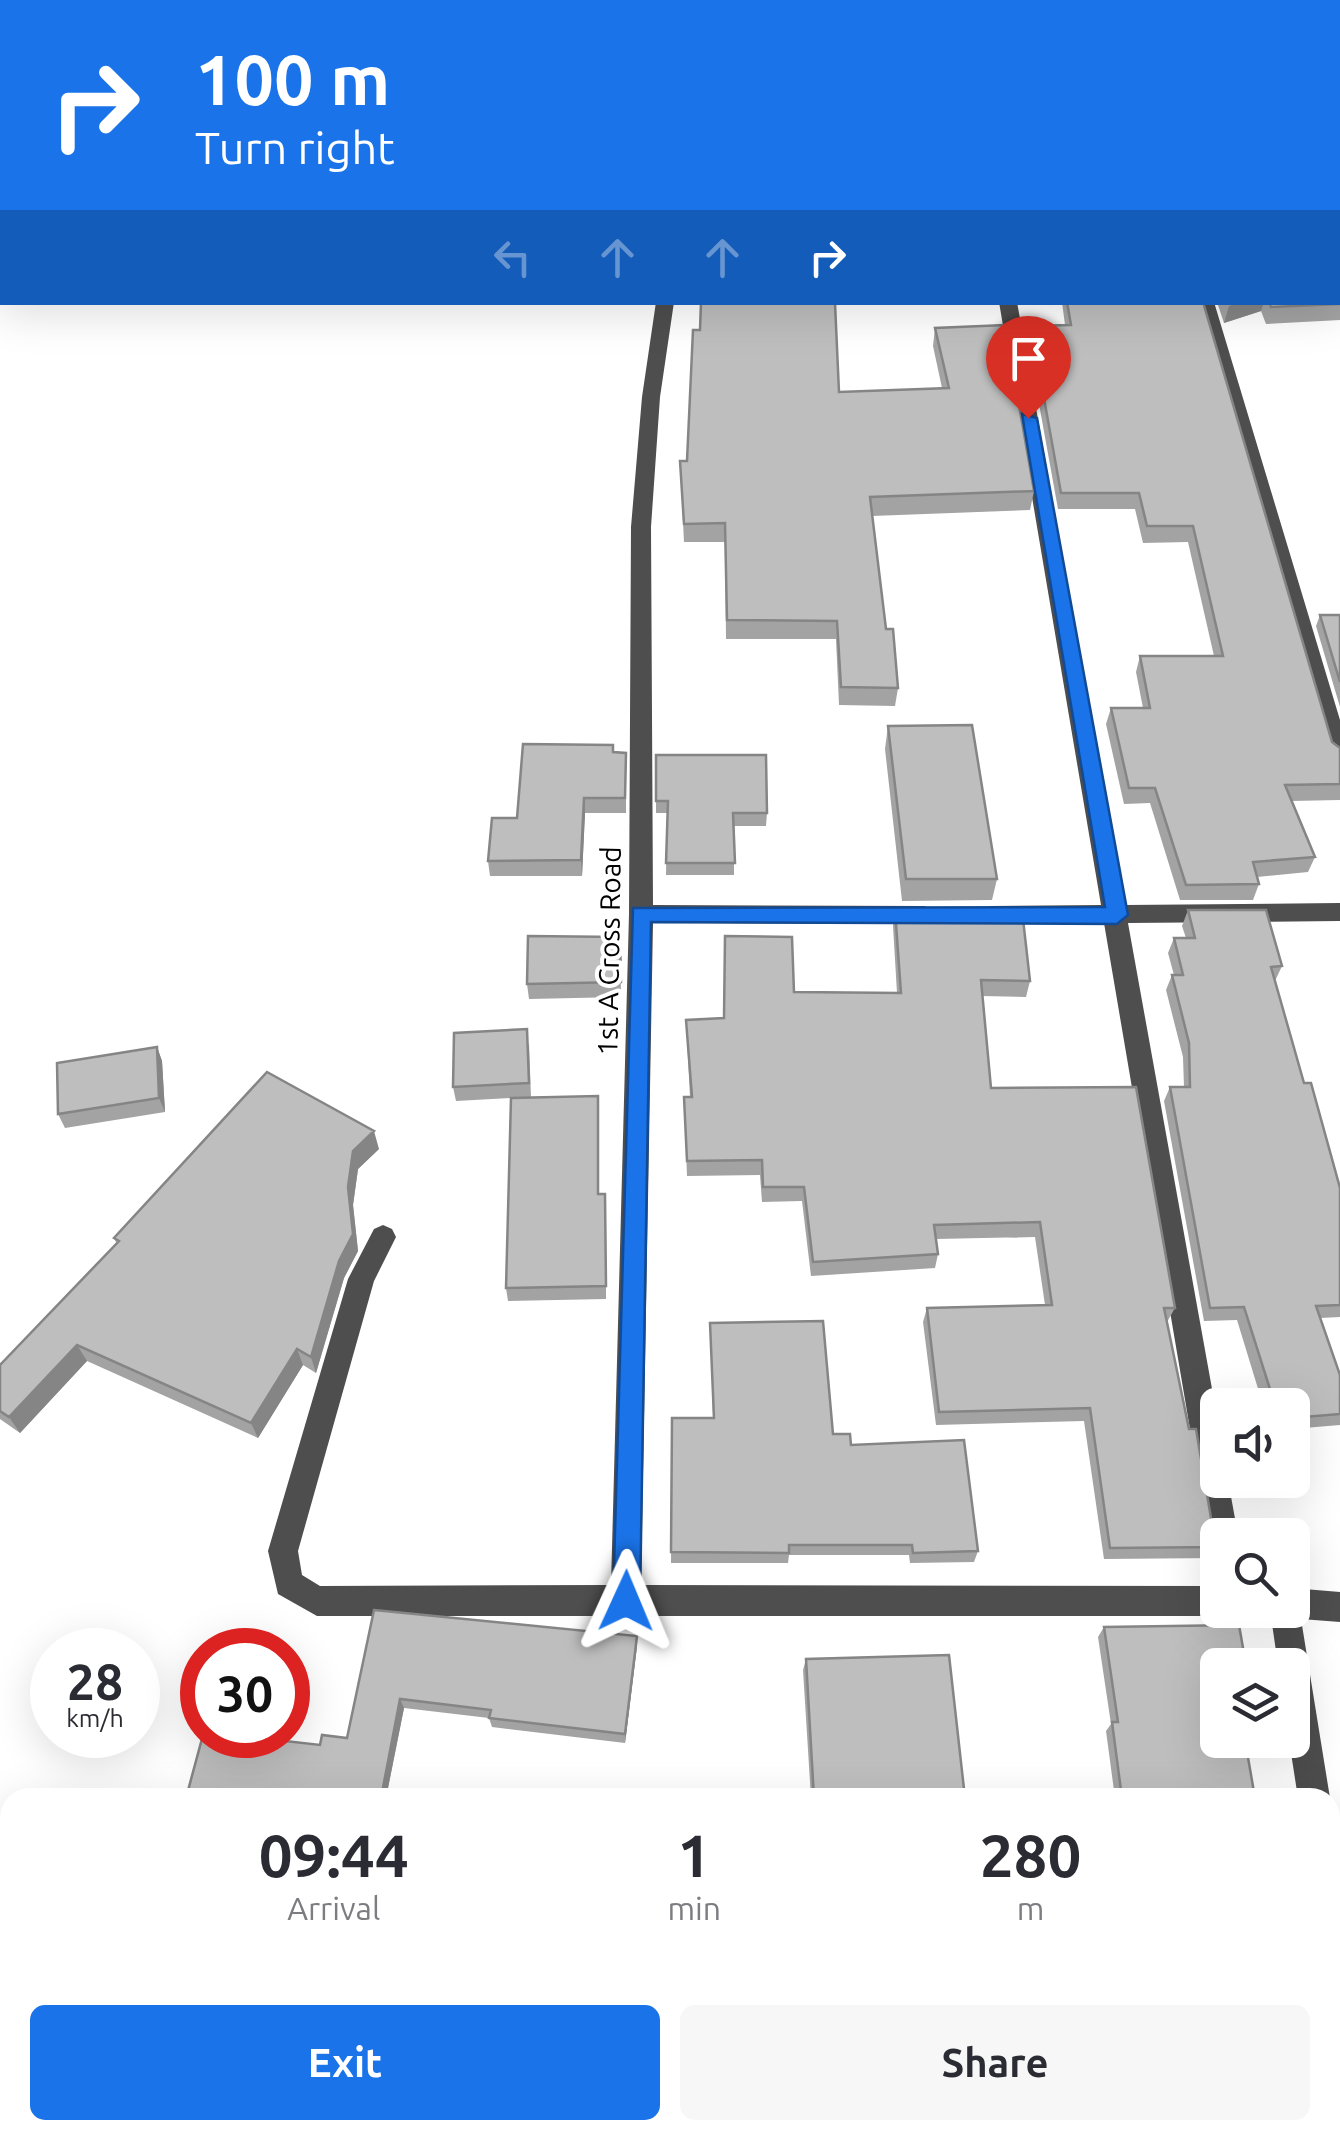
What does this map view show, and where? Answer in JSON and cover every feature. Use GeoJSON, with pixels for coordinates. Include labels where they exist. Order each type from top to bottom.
{"type":"FeatureCollection","features":[{"type":"Feature","properties":{"kind":"street","name":"1st A Cross Road"},"geometry":{"type":"LineString","coordinates":[[626,1601],[641,914],[642,508],[664,305]]}},
{"type":"Feature","properties":{"kind":"street"},"geometry":{"type":"LineString","coordinates":[[1009,305],[1219,1518]]}},
{"type":"Feature","properties":{"kind":"street"},"geometry":{"type":"LineString","coordinates":[[1206,305],[1340,757]]}},
{"type":"Feature","properties":{"kind":"street"},"geometry":{"type":"LineString","coordinates":[[641,914],[1340,912]]}},
{"type":"Feature","properties":{"kind":"street"},"geometry":{"type":"LineString","coordinates":[[383,1236],[361,1279],[284,1551],[289,1584],[317,1602],[918,1595],[1200,1601]]}},
{"type":"Feature","properties":{"kind":"street"},"geometry":{"type":"LineString","coordinates":[[1310,1604],[1340,1607]]}},
{"type":"Feature","properties":{"kind":"street"},"geometry":{"type":"LineString","coordinates":[[1288,1628],[1312,1788]]}},
{"type":"Feature","properties":{"kind":"building"},"geometry":{"type":"Polygon","coordinates":[[[701,305],[835,305],[839,392],[949,388],[935,328],[1005,325],[1034,491],[870,497],[886,629],[893,629],[898,688],[841,687],[837,621],[727,620],[725,523],[684,524],[680,461],[687,461],[693,330],[700,330],[701,305]]]}},
{"type":"Feature","properties":{"kind":"building"},"geometry":{"type":"Polygon","coordinates":[[[1068,305],[1204,305],[1332,742],[1340,748],[1340,784],[1285,785],[1315,857],[1253,862],[1259,884],[1186,885],[1155,788],[1129,788],[1111,708],[1150,708],[1140,656],[1223,656],[1193,526],[1147,526],[1139,493],[1061,493],[1031,326],[1071,325],[1068,305]]]}},
{"type":"Feature","properties":{"kind":"building"},"geometry":{"type":"Polygon","coordinates":[[[1320,615],[1340,615],[1340,682],[1320,615]]]}},
{"type":"Feature","properties":{"kind":"building"},"geometry":{"type":"Polygon","coordinates":[[[972,725],[997,879],[906,879],[888,726],[972,725]]]}},
{"type":"Feature","properties":{"kind":"building"},"geometry":{"type":"Polygon","coordinates":[[[523,744],[613,745],[613,752],[626,753],[625,798],[584,798],[581,860],[488,861],[492,818],[517,818],[523,744]]]}},
{"type":"Feature","properties":{"kind":"building"},"geometry":{"type":"Polygon","coordinates":[[[656,755],[766,755],[767,813],[733,813],[735,863],[666,863],[668,801],[656,801],[656,755]]]}},
{"type":"Feature","properties":{"kind":"building"},"geometry":{"type":"Polygon","coordinates":[[[895,910],[1022,910],[1030,981],[981,980],[991,1088],[1136,1087],[1175,1308],[1164,1308],[1189,1429],[1196,1429],[1200,1498],[1208,1498],[1211,1518],[1200,1518],[1200,1547],[1110,1548],[1090,1408],[939,1412],[927,1308],[1052,1305],[1040,1222],[934,1225],[938,1254],[813,1262],[804,1187],[763,1187],[762,1160],[687,1161],[684,1097],[692,1097],[686,1020],[724,1018],[725,936],[792,937],[794,992],[901,993],[895,910]]]}},
{"type":"Feature","properties":{"kind":"building"},"geometry":{"type":"Polygon","coordinates":[[[1188,910],[1266,910],[1282,966],[1271,967],[1304,1083],[1311,1083],[1340,1188],[1340,1305],[1316,1306],[1340,1375],[1340,1414],[1310,1416],[1310,1388],[1270,1388],[1244,1307],[1210,1308],[1170,1087],[1190,1087],[1189,1043],[1172,975],[1183,975],[1174,938],[1195,938],[1188,910]]]}},
{"type":"Feature","properties":{"kind":"building"},"geometry":{"type":"Polygon","coordinates":[[[528,936],[620,937],[621,982],[527,984],[528,936]]]}},
{"type":"Feature","properties":{"kind":"building"},"geometry":{"type":"Polygon","coordinates":[[[527,1029],[529,1083],[453,1087],[454,1033],[527,1029]]]}},
{"type":"Feature","properties":{"kind":"building"},"geometry":{"type":"Polygon","coordinates":[[[157,1047],[159,1098],[58,1114],[57,1063],[157,1047]]]}},
{"type":"Feature","properties":{"kind":"building"},"geometry":{"type":"Polygon","coordinates":[[[267,1072],[374,1131],[353,1151],[348,1187],[353,1234],[339,1261],[311,1357],[297,1349],[251,1423],[77,1345],[9,1417],[0,1411],[0,1365],[119,1241],[114,1238],[267,1072]]]}},
{"type":"Feature","properties":{"kind":"building"},"geometry":{"type":"Polygon","coordinates":[[[598,1096],[598,1194],[605,1194],[606,1286],[506,1288],[511,1098],[598,1096]]]}},
{"type":"Feature","properties":{"kind":"building"},"geometry":{"type":"Polygon","coordinates":[[[823,1321],[833,1434],[850,1434],[851,1445],[964,1440],[978,1551],[913,1553],[912,1545],[789,1545],[789,1553],[671,1552],[672,1418],[714,1418],[710,1323],[823,1321]]]}},
{"type":"Feature","properties":{"kind":"building"},"geometry":{"type":"Polygon","coordinates":[[[374,1610],[637,1636],[625,1734],[489,1718],[491,1710],[400,1699],[383,1788],[189,1788],[197,1758],[310,1758],[310,1744],[320,1745],[322,1735],[347,1738],[374,1610]]]}},
{"type":"Feature","properties":{"kind":"building"},"geometry":{"type":"Polygon","coordinates":[[[1104,1627],[1240,1628],[1243,1648],[1200,1648],[1200,1758],[1248,1758],[1253,1788],[1121,1788],[1112,1722],[1118,1722],[1104,1627]]]}},
{"type":"Feature","properties":{"kind":"building"},"geometry":{"type":"Polygon","coordinates":[[[949,1655],[964,1788],[813,1788],[806,1659],[949,1655]]]}},
{"type":"Feature","properties":{"kind":"route"},"geometry":{"type":"LineString","coordinates":[[626,1601],[641,914],[1117,915],[1028,418]]}}]}
